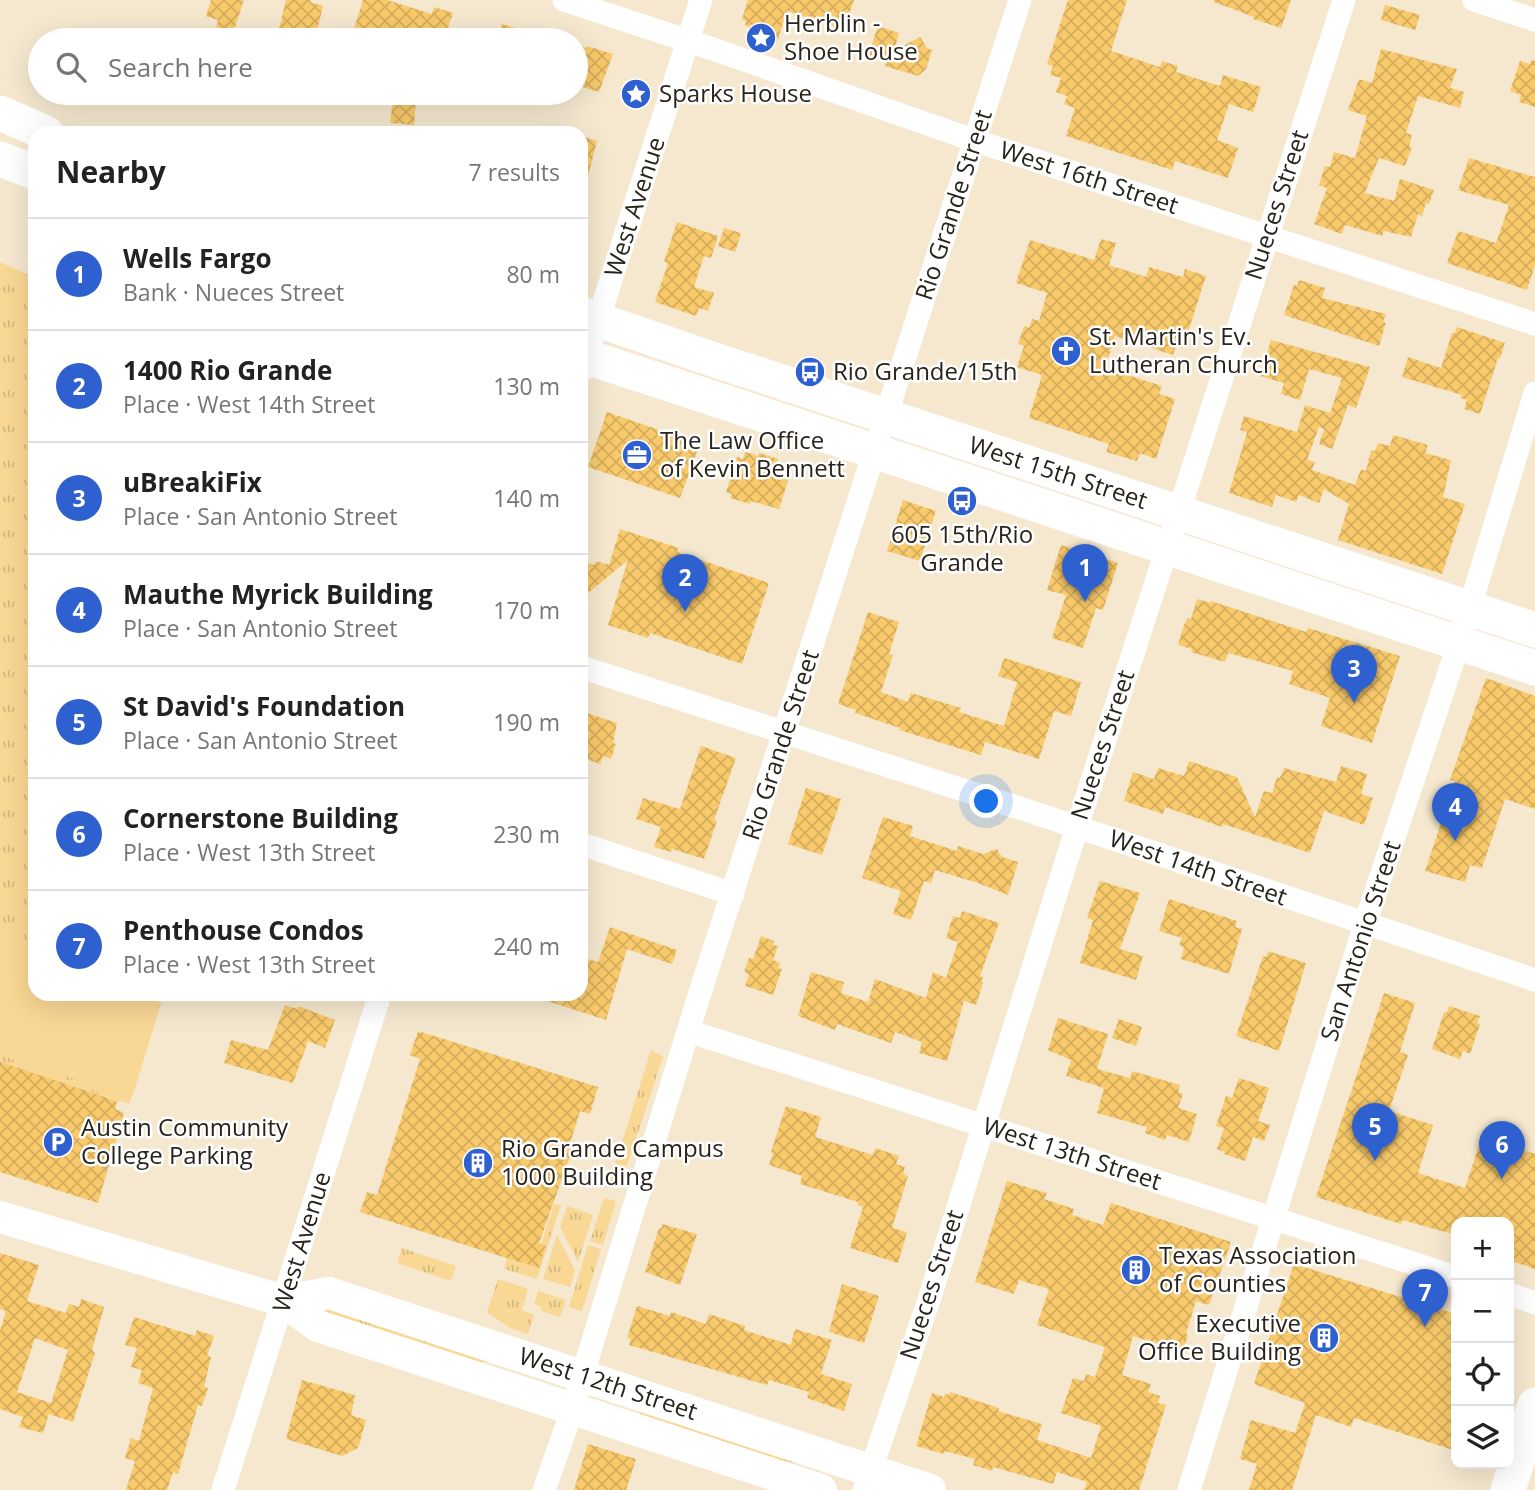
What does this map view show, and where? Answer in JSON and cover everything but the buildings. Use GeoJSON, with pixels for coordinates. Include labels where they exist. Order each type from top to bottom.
{"type":"FeatureCollection","features":[{"type":"Feature","properties":{"kind":"main road"},"geometry":{"type":"LineString","coordinates":[[0,113],[30,126]]}},
{"type":"Feature","properties":{"kind":"main road"},"geometry":{"type":"LineString","coordinates":[[0,132],[28,139]]}},
{"type":"Feature","properties":{"kind":"main road"},"geometry":{"type":"LineString","coordinates":[[0,159],[28,169]]}},
{"type":"Feature","properties":{"kind":"main road"},"geometry":{"type":"LineString","coordinates":[[0,177],[28,183]]}},
{"type":"Feature","properties":{"kind":"main road","name":"West 15th Street"},"geometry":{"type":"LineString","coordinates":[[590,317],[1535,630]]}},
{"type":"Feature","properties":{"kind":"main road","name":"West 15th Street"},"geometry":{"type":"LineString","coordinates":[[588,364],[874,452],[1535,668]]}},
{"type":"Feature","properties":{"kind":"main road","name":"West 12th Street"},"geometry":{"type":"LineString","coordinates":[[0,1217],[284,1301],[318,1326],[821,1490]]}},
{"type":"Feature","properties":{"kind":"main road","name":"West 12th Street"},"geometry":{"type":"LineString","coordinates":[[284,1301],[329,1293],[582,1375],[867,1480],[930,1490]]}},
{"type":"Feature","properties":{"kind":"main road"},"geometry":{"type":"LineString","coordinates":[[1508,1490],[1535,1405]]}},
{"type":"Feature","properties":{"kind":"street","name":"West 16th Street"},"geometry":{"type":"LineString","coordinates":[[564,0],[974,140],[1535,324]]}},
{"type":"Feature","properties":{"kind":"street","name":"West Avenue"},"geometry":{"type":"LineString","coordinates":[[590,317],[701,0]]}},
{"type":"Feature","properties":{"kind":"street","name":"Rio Grande Street"},"geometry":{"type":"LineString","coordinates":[[544,1490],[688,1031],[1020,0]]}},
{"type":"Feature","properties":{"kind":"street","name":"Nueces Street"},"geometry":{"type":"LineString","coordinates":[[867,1480],[930,1297],[1166,547],[1344,0]]}},
{"type":"Feature","properties":{"kind":"street"},"geometry":{"type":"LineString","coordinates":[[1474,0],[1535,20]]}},
{"type":"Feature","properties":{"kind":"street","name":"San Antonio Street"},"geometry":{"type":"LineString","coordinates":[[1189,1490],[1365,924],[1459,643],[1535,393]]}},
{"type":"Feature","properties":{"kind":"street","name":"West 14th Street"},"geometry":{"type":"LineString","coordinates":[[588,669],[1077,827],[1535,980]]}},
{"type":"Feature","properties":{"kind":"street"},"geometry":{"type":"LineString","coordinates":[[588,847],[733,894]]}},
{"type":"Feature","properties":{"kind":"street","name":"West Avenue"},"geometry":{"type":"LineString","coordinates":[[223,1490],[378,1001]]}},
{"type":"Feature","properties":{"kind":"street","name":"West 13th Street"},"geometry":{"type":"LineString","coordinates":[[688,1031],[1451,1276]]}},
{"type":"Feature","properties":{"kind":"street"},"geometry":{"type":"LineString","coordinates":[[1514,1296],[1535,1303]]}},
{"type":"Feature","properties":{"kind":"green space"},"geometry":{"type":"Polygon","coordinates":[[[0,262],[28,275],[28,1001],[161,1003],[129,1104],[0,1063],[0,262]]]}},
{"type":"Feature","properties":{"kind":"green space"},"geometry":{"type":"Polygon","coordinates":[[[0,946],[28,956],[28,1001],[161,1003],[132,1098],[0,1055],[0,946]]]}},
{"type":"Feature","properties":{"kind":"green space"},"geometry":{"type":"Polygon","coordinates":[[[651,1050],[663,1057],[620,1187],[609,1184],[651,1050]]]}},
{"type":"Feature","properties":{"kind":"green space"},"geometry":{"type":"Polygon","coordinates":[[[604,1198],[616,1201],[603,1245],[590,1241],[604,1198]]]}},
{"type":"Feature","properties":{"kind":"green space"},"geometry":{"type":"Polygon","coordinates":[[[554,1204],[561,1205],[537,1279],[504,1269],[507,1258],[539,1268],[546,1246],[541,1244],[554,1204]]]}},
{"type":"Feature","properties":{"kind":"green space"},"geometry":{"type":"Polygon","coordinates":[[[567,1206],[593,1215],[578,1262],[560,1227],[567,1206]]]}},
{"type":"Feature","properties":{"kind":"green space"},"geometry":{"type":"Polygon","coordinates":[[[557,1235],[575,1270],[570,1287],[543,1279],[557,1235]]]}},
{"type":"Feature","properties":{"kind":"green space"},"geometry":{"type":"Polygon","coordinates":[[[588,1245],[601,1249],[582,1311],[569,1307],[588,1245]]]}},
{"type":"Feature","properties":{"kind":"green space"},"geometry":{"type":"Polygon","coordinates":[[[402,1248],[456,1266],[451,1281],[397,1263],[402,1248]]]}},
{"type":"Feature","properties":{"kind":"green space"},"geometry":{"type":"Polygon","coordinates":[[[498,1279],[528,1289],[522,1310],[534,1315],[528,1334],[510,1328],[487,1312],[498,1279]]]}},
{"type":"Feature","properties":{"kind":"green space"},"geometry":{"type":"Polygon","coordinates":[[[538,1291],[566,1300],[560,1317],[541,1311],[542,1307],[534,1304],[538,1291]]]}},
{"type":"Feature","properties":{"kind":"green space"},"geometry":{"type":"Polygon","coordinates":[[[325,1308],[497,1362],[478,1362],[324,1312],[325,1308]]]}},
{"type":"Feature","properties":{"kind":"green space"},"geometry":{"type":"Polygon","coordinates":[[[641,1412],[814,1465],[783,1461],[639,1415],[641,1412]]]}},
{"type":"Feature","properties":{"kind":"place","name":"Herblin - Shoe House"},"geometry":{"type":"Point","coordinates":[761,38]}},
{"type":"Feature","properties":{"kind":"place","name":"Sparks House"},"geometry":{"type":"Point","coordinates":[636,94]}},
{"type":"Feature","properties":{"kind":"place","name":"St. Martin's Ev. Lutheran Church"},"geometry":{"type":"Point","coordinates":[1066,351]}},
{"type":"Feature","properties":{"kind":"place","name":"Rio Grande/15th"},"geometry":{"type":"Point","coordinates":[810,372]}},
{"type":"Feature","properties":{"kind":"place","name":"The Law Office of Kevin Bennett"},"geometry":{"type":"Point","coordinates":[637,455]}},
{"type":"Feature","properties":{"kind":"place","name":"605 15th/Rio Grande"},"geometry":{"type":"Point","coordinates":[962,501]}},
{"type":"Feature","properties":{"kind":"place","name":"Wells Fargo"},"geometry":{"type":"Point","coordinates":[1085,602]}},
{"type":"Feature","properties":{"kind":"place","name":"1400 Rio Grande"},"geometry":{"type":"Point","coordinates":[685,612]}},
{"type":"Feature","properties":{"kind":"place","name":"uBreakiFix"},"geometry":{"type":"Point","coordinates":[1354,703]}},
{"type":"Feature","properties":{"kind":"place","name":"Mauthe Myrick Building"},"geometry":{"type":"Point","coordinates":[1455,841]}},
{"type":"Feature","properties":{"kind":"place","name":"Austin Community College Parking"},"geometry":{"type":"Point","coordinates":[58,1142]}},
{"type":"Feature","properties":{"kind":"place","name":"St David's Foundation"},"geometry":{"type":"Point","coordinates":[1375,1161]}},
{"type":"Feature","properties":{"kind":"place","name":"Rio Grande Campus 1000 Building"},"geometry":{"type":"Point","coordinates":[478,1163]}},
{"type":"Feature","properties":{"kind":"place","name":"Cornerstone Building"},"geometry":{"type":"Point","coordinates":[1502,1179]}},
{"type":"Feature","properties":{"kind":"place","name":"Texas Association of Counties"},"geometry":{"type":"Point","coordinates":[1136,1270]}},
{"type":"Feature","properties":{"kind":"place","name":"Penthouse Condos"},"geometry":{"type":"Point","coordinates":[1425,1327]}},
{"type":"Feature","properties":{"kind":"place","name":"Executive Office Building"},"geometry":{"type":"Point","coordinates":[1324,1338]}}]}
